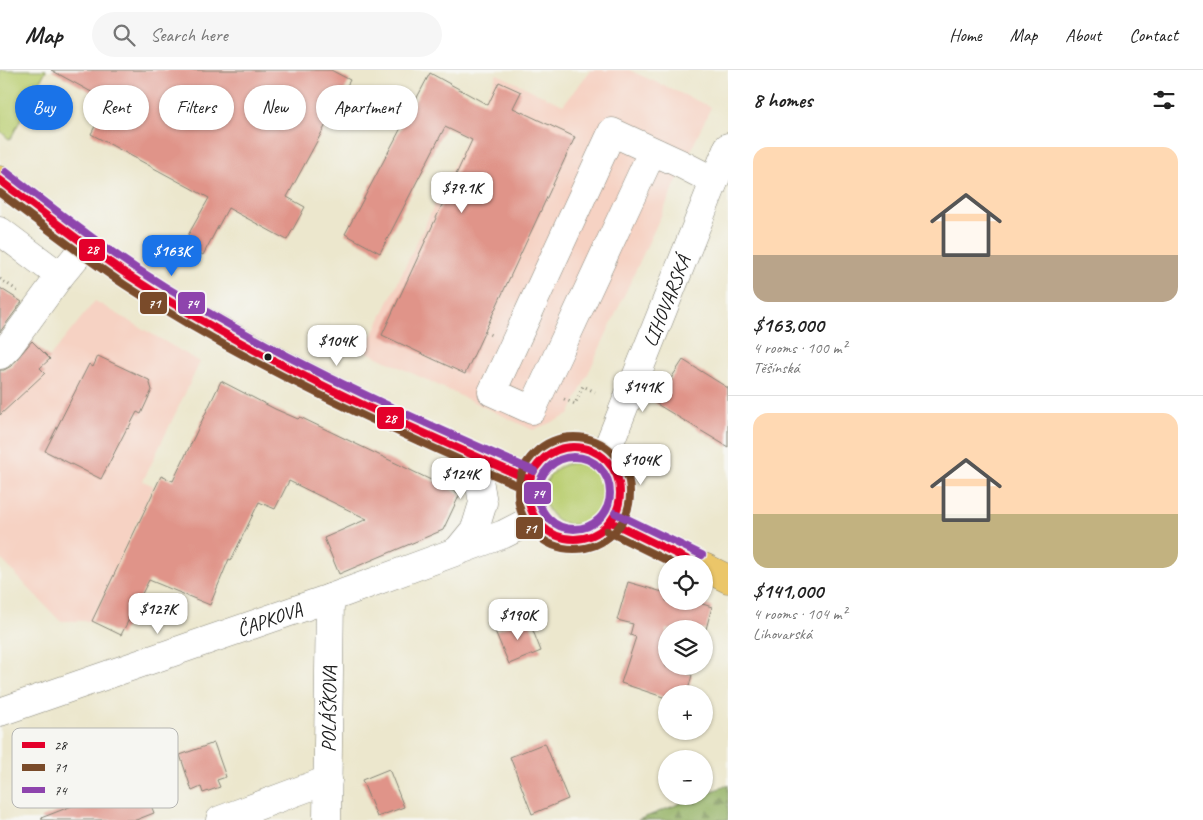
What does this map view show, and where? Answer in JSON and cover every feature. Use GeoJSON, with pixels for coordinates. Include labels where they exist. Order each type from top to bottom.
{"type":"FeatureCollection","features":[{"type":"Feature","properties":{"kind":"main road"},"geometry":{"type":"LineString","coordinates":[[0,180],[86,245],[149,288],[261,353],[460,449],[530,480]]}},
{"type":"Feature","properties":{"kind":"main road"},"geometry":{"type":"LineString","coordinates":[[576,447],[590,449],[604,457],[614,468],[620,481],[621,495],[618,510],[611,522],[600,532],[586,538],[572,540],[557,537],[544,529],[534,518],[529,506],[530,480],[536,466],[547,456],[560,449],[576,447]]}},
{"type":"Feature","properties":{"kind":"main road"},"geometry":{"type":"LineString","coordinates":[[611,522],[679,555]]}},
{"type":"Feature","properties":{"kind":"main road"},"geometry":{"type":"LineString","coordinates":[[713,572],[728,579]]}},
{"type":"Feature","properties":{"kind":"street"},"geometry":{"type":"LineString","coordinates":[[652,152],[532,410],[492,392],[612,132],[714,181]]}},
{"type":"Feature","properties":{"kind":"street","name":"LIHOVARSKÁ"},"geometry":{"type":"LineString","coordinates":[[604,457],[728,147]]}},
{"type":"Feature","properties":{"kind":"street"},"geometry":{"type":"LineString","coordinates":[[0,231],[60,276]]}},
{"type":"Feature","properties":{"kind":"street"},"geometry":{"type":"LineString","coordinates":[[0,355],[9,346],[60,276],[86,245]]}},
{"type":"Feature","properties":{"kind":"street"},"geometry":{"type":"LineString","coordinates":[[457,551],[475,530],[483,503],[478,474],[460,449]]}},
{"type":"Feature","properties":{"kind":"street","name":"ČAPKOVA"},"geometry":{"type":"LineString","coordinates":[[0,712],[330,598],[504,534],[534,518]]}},
{"type":"Feature","properties":{"kind":"street","name":"POLÁŠKOVA"},"geometry":{"type":"LineString","coordinates":[[327,820],[330,598]]}},
{"type":"Feature","properties":{"kind":"street"},"geometry":{"type":"LineString","coordinates":[[220,820],[328,780]]}},
{"type":"Feature","properties":{"kind":"path"},"geometry":{"type":"LineString","coordinates":[[562,398],[574,404],[583,386],[595,392]]}},
{"type":"Feature","properties":{"kind":"shaded area"},"geometry":{"type":"Polygon","coordinates":[[[591,70],[629,70],[711,107],[569,415],[533,430],[365,351],[497,74],[563,105],[591,70]]]}},
{"type":"Feature","properties":{"kind":"shaded area"},"geometry":{"type":"Polygon","coordinates":[[[95,301],[200,362],[143,481],[154,486],[91,621],[60,621],[0,558],[0,415],[45,373],[40,368],[50,360],[49,358],[95,301]]]}},
{"type":"Feature","properties":{"kind":"green space"},"geometry":{"type":"Polygon","coordinates":[[[0,70],[46,70],[38,85],[15,85],[15,130],[10,140],[0,131],[0,70]]]}},
{"type":"Feature","properties":{"kind":"green space"},"geometry":{"type":"Polygon","coordinates":[[[575,463],[587,465],[597,472],[604,482],[606,494],[604,506],[597,516],[587,523],[575,525],[563,523],[553,516],[546,506],[544,494],[546,482],[553,472],[563,465],[575,463]]]}},
{"type":"Feature","properties":{"kind":"green space"},"geometry":{"type":"Polygon","coordinates":[[[728,785],[728,820],[638,820],[676,805],[713,805],[713,791],[728,785]]]}},
{"type":"Feature","properties":{"kind":"building"},"geometry":{"type":"Polygon","coordinates":[[[51,70],[331,70],[350,80],[347,85],[316,85],[316,130],[323,130],[287,197],[305,207],[287,240],[228,208],[203,255],[183,244],[209,198],[91,134],[93,130],[149,130],[149,85],[83,85],[83,87],[51,70]]]}},
{"type":"Feature","properties":{"kind":"building"},"geometry":{"type":"Polygon","coordinates":[[[430,73],[488,105],[499,82],[521,92],[513,108],[575,137],[465,374],[382,335],[472,140],[445,127],[380,253],[345,234],[400,130],[418,130],[418,96],[430,73]]]}},
{"type":"Feature","properties":{"kind":"building"},"geometry":{"type":"Polygon","coordinates":[[[0,288],[22,302],[0,332],[0,288]]]}},
{"type":"Feature","properties":{"kind":"building"},"geometry":{"type":"Polygon","coordinates":[[[32,341],[50,359],[40,368],[45,373],[0,415],[0,370],[11,366],[32,341]]]}},
{"type":"Feature","properties":{"kind":"building"},"geometry":{"type":"Polygon","coordinates":[[[98,356],[149,380],[152,390],[141,414],[137,412],[127,428],[101,479],[45,451],[89,364],[93,367],[98,356]]]}},
{"type":"Feature","properties":{"kind":"building"},"geometry":{"type":"Polygon","coordinates":[[[683,360],[728,388],[728,447],[655,403],[683,360]]]}},
{"type":"Feature","properties":{"kind":"building"},"geometry":{"type":"Polygon","coordinates":[[[221,381],[275,409],[298,419],[300,417],[460,494],[443,530],[339,574],[324,538],[367,519],[289,481],[275,509],[259,502],[231,560],[229,559],[210,605],[149,580],[121,635],[92,621],[161,476],[173,481],[221,381]]]}},
{"type":"Feature","properties":{"kind":"building"},"geometry":{"type":"Polygon","coordinates":[[[628,582],[658,591],[658,610],[711,610],[708,620],[658,620],[658,675],[692,675],[689,685],[658,685],[658,695],[621,683],[636,637],[630,635],[633,624],[617,620],[628,582]]]}},
{"type":"Feature","properties":{"kind":"building"},"geometry":{"type":"Polygon","coordinates":[[[528,618],[541,651],[509,664],[495,631],[528,618]]]}},
{"type":"Feature","properties":{"kind":"building"},"geometry":{"type":"Polygon","coordinates":[[[214,743],[226,777],[217,780],[220,787],[203,793],[201,787],[192,791],[180,755],[214,743]]]}},
{"type":"Feature","properties":{"kind":"building"},"geometry":{"type":"Polygon","coordinates":[[[545,743],[568,799],[532,814],[510,757],[545,743]]]}},
{"type":"Feature","properties":{"kind":"building"},"geometry":{"type":"Polygon","coordinates":[[[389,769],[404,807],[377,817],[362,780],[389,769]]]}},
{"type":"Feature","properties":{"kind":"building"},"geometry":{"type":"Polygon","coordinates":[[[67,808],[152,808],[154,813],[136,820],[42,820],[41,818],[67,808]]]}},
{"type":"Feature","properties":{"kind":"transit line","name":"74"},"geometry":{"type":"LineString","coordinates":[[6,172],[120,258],[184,299],[281,353],[381,403],[534,471]]}},
{"type":"Feature","properties":{"kind":"transit line","name":"28"},"geometry":{"type":"LineString","coordinates":[[0,180],[114,266],[178,307],[227,335],[326,387],[530,480]]}},
{"type":"Feature","properties":{"kind":"transit line","name":"71"},"geometry":{"type":"LineString","coordinates":[[0,193],[125,285],[221,343],[372,420],[526,489]]}},
{"type":"Feature","properties":{"kind":"transit line","name":"71"},"geometry":{"type":"LineString","coordinates":[[574,437],[596,441],[614,453],[626,471],[630,493],[626,515],[614,533],[596,545],[574,549],[552,545],[534,533],[522,515],[518,493],[522,471],[534,453],[552,441],[574,437]]}},
{"type":"Feature","properties":{"kind":"transit line","name":"28"},"geometry":{"type":"LineString","coordinates":[[574,447],[592,450],[607,460],[617,475],[620,493],[617,511],[607,526],[592,536],[574,539],[556,536],[541,526],[531,511],[528,493],[531,475],[541,460],[556,450],[574,447]]}},
{"type":"Feature","properties":{"kind":"transit line","name":"74"},"geometry":{"type":"LineString","coordinates":[[581,457],[600,467],[608,479],[610,493],[608,507],[600,519],[588,527],[567,529],[548,519],[540,507],[538,486],[548,467],[560,459],[581,457]]}},
{"type":"Feature","properties":{"kind":"transit line","name":"74"},"geometry":{"type":"LineString","coordinates":[[615,513],[702,555]]}},
{"type":"Feature","properties":{"kind":"transit line","name":"28"},"geometry":{"type":"LineString","coordinates":[[611,522],[679,555]]}},
{"type":"Feature","properties":{"kind":"transit line","name":"71"},"geometry":{"type":"LineString","coordinates":[[607,531],[658,556]]}}]}
